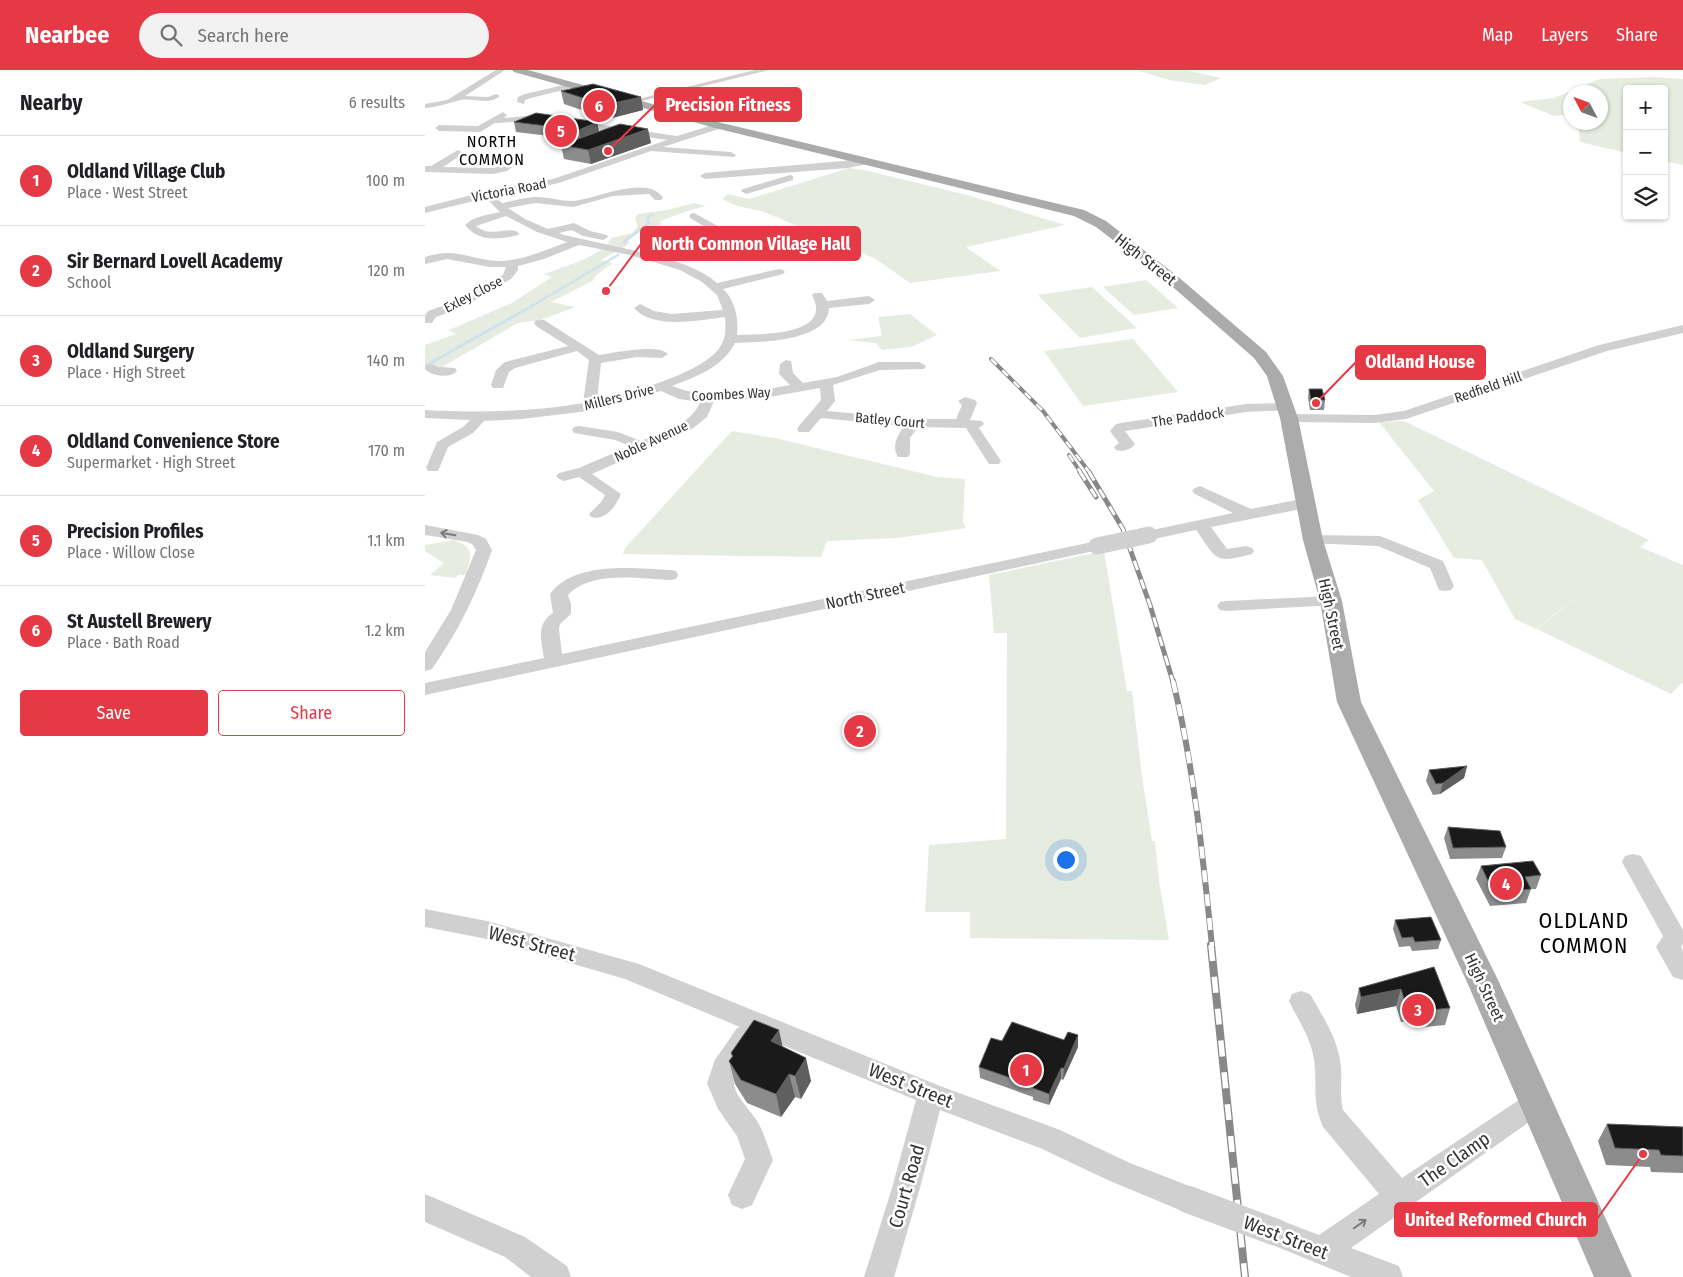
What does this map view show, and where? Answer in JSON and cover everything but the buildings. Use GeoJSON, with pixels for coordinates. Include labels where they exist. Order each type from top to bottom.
{"type":"FeatureCollection","features":[{"type":"Feature","properties":{"kind":"main road"},"geometry":{"type":"LineString","coordinates":[[517,70],[630,102]]}},
{"type":"Feature","properties":{"kind":"main road","name":"High Street"},"geometry":{"type":"LineString","coordinates":[[630,102],[719,126],[1079,213],[1101,224],[1162,271],[1260,355],[1275,376],[1287,412],[1313,540],[1331,601],[1349,702],[1412,830],[1537,1102],[1613,1277]]}},
{"type":"Feature","properties":{"kind":"street"},"geometry":{"type":"LineString","coordinates":[[425,106],[435,106],[449,102],[501,70]]}},
{"type":"Feature","properties":{"kind":"street"},"geometry":{"type":"LineString","coordinates":[[630,102],[765,70]]}},
{"type":"Feature","properties":{"kind":"street"},"geometry":{"type":"LineString","coordinates":[[521,102],[521,99],[527,96],[571,85]]}},
{"type":"Feature","properties":{"kind":"street"},"geometry":{"type":"LineString","coordinates":[[457,98],[489,99],[496,96]]}},
{"type":"Feature","properties":{"kind":"street"},"geometry":{"type":"LineString","coordinates":[[425,115],[435,110],[437,108],[435,106]]}},
{"type":"Feature","properties":{"kind":"street"},"geometry":{"type":"LineString","coordinates":[[453,128],[480,129],[503,114]]}},
{"type":"Feature","properties":{"kind":"street"},"geometry":{"type":"LineString","coordinates":[[493,121],[517,117],[536,118],[677,138]]}},
{"type":"Feature","properties":{"kind":"street","name":"Victoria Road"},"geometry":{"type":"LineString","coordinates":[[425,210],[487,194],[542,184],[677,138],[719,126]]}},
{"type":"Feature","properties":{"kind":"street"},"geometry":{"type":"LineString","coordinates":[[648,148],[731,155]]}},
{"type":"Feature","properties":{"kind":"street"},"geometry":{"type":"LineString","coordinates":[[429,169],[458,153]]}},
{"type":"Feature","properties":{"kind":"street"},"geometry":{"type":"LineString","coordinates":[[429,169],[493,171],[504,169],[513,162]]}},
{"type":"Feature","properties":{"kind":"street"},"geometry":{"type":"LineString","coordinates":[[705,176],[848,166],[865,162]]}},
{"type":"Feature","properties":{"kind":"street"},"geometry":{"type":"LineString","coordinates":[[751,189],[808,172],[819,171],[823,168]]}},
{"type":"Feature","properties":{"kind":"street"},"geometry":{"type":"LineString","coordinates":[[515,233],[490,239],[470,225],[503,210],[535,200],[573,204],[610,191],[651,191],[658,198]]}},
{"type":"Feature","properties":{"kind":"street"},"geometry":{"type":"LineString","coordinates":[[487,194],[503,210],[548,232],[578,241],[650,257],[684,268],[723,294],[730,312],[730,339],[760,338],[799,332],[820,321],[823,314],[821,300],[869,300]]}},
{"type":"Feature","properties":{"kind":"street"},"geometry":{"type":"LineString","coordinates":[[429,198],[447,203]]}},
{"type":"Feature","properties":{"kind":"street"},"geometry":{"type":"LineString","coordinates":[[701,218],[739,245],[752,242]]}},
{"type":"Feature","properties":{"kind":"street"},"geometry":{"type":"LineString","coordinates":[[548,232],[574,226],[587,234],[609,237]]}},
{"type":"Feature","properties":{"kind":"street"},"geometry":{"type":"LineString","coordinates":[[650,257],[726,234]]}},
{"type":"Feature","properties":{"kind":"street"},"geometry":{"type":"LineString","coordinates":[[425,261],[439,256],[455,254],[497,264],[512,264],[523,262],[578,241]]}},
{"type":"Feature","properties":{"kind":"street","name":"Exley Close"},"geometry":{"type":"LineString","coordinates":[[428,320],[432,314],[458,305],[507,277],[512,270],[512,264]]}},
{"type":"Feature","properties":{"kind":"street"},"geometry":{"type":"LineString","coordinates":[[715,287],[779,272]]}},
{"type":"Feature","properties":{"kind":"street"},"geometry":{"type":"LineString","coordinates":[[642,312],[666,322],[730,312]]}},
{"type":"Feature","properties":{"kind":"street"},"geometry":{"type":"LineString","coordinates":[[540,323],[558,329],[578,347],[593,356],[595,360],[590,405]]}},
{"type":"Feature","properties":{"kind":"street","name":"Redfield Hill"},"geometry":{"type":"LineString","coordinates":[[1287,412],[1374,419],[1406,415],[1603,348],[1683,329]]}},
{"type":"Feature","properties":{"kind":"street","name":"Millers Drive"},"geometry":{"type":"LineString","coordinates":[[425,414],[479,416],[526,414],[636,396],[663,386],[709,364],[719,355],[730,339]]}},
{"type":"Feature","properties":{"kind":"street"},"geometry":{"type":"LineString","coordinates":[[497,379],[503,370],[510,365],[578,347]]}},
{"type":"Feature","properties":{"kind":"street"},"geometry":{"type":"LineString","coordinates":[[595,360],[637,353],[662,354]]}},
{"type":"Feature","properties":{"kind":"street","name":"Coombes Way"},"geometry":{"type":"LineString","coordinates":[[663,386],[684,396],[708,398],[763,394],[826,382],[859,381],[876,362],[919,366]]}},
{"type":"Feature","properties":{"kind":"street","name":"Coombes Way"},"geometry":{"type":"LineString","coordinates":[[786,364],[786,374],[800,387]]}},
{"type":"Feature","properties":{"kind":"street"},"geometry":{"type":"LineString","coordinates":[[804,429],[828,402],[826,382]]}},
{"type":"Feature","properties":{"kind":"street","name":"Noble Avenue"},"geometry":{"type":"LineString","coordinates":[[564,476],[583,472],[687,426],[702,414],[708,398]]}},
{"type":"Feature","properties":{"kind":"street"},"geometry":{"type":"LineString","coordinates":[[965,401],[970,404],[970,424],[995,462]]}},
{"type":"Feature","properties":{"kind":"street","name":"The Paddock"},"geometry":{"type":"LineString","coordinates":[[1121,447],[1128,444],[1117,431],[1121,427],[1246,408],[1287,412]]}},
{"type":"Feature","properties":{"kind":"street","name":"Batley Court"},"geometry":{"type":"LineString","coordinates":[[818,414],[914,424],[970,424]]}},
{"type":"Feature","properties":{"kind":"street"},"geometry":{"type":"LineString","coordinates":[[455,458],[436,463],[443,445],[470,430],[477,423],[479,416]]}},
{"type":"Feature","properties":{"kind":"street"},"geometry":{"type":"LineString","coordinates":[[903,454],[903,438],[914,424]]}},
{"type":"Feature","properties":{"kind":"street"},"geometry":{"type":"LineString","coordinates":[[580,429],[624,438],[640,446]]}},
{"type":"Feature","properties":{"kind":"street"},"geometry":{"type":"LineString","coordinates":[[583,472],[586,477],[613,494],[609,503],[594,516]]}},
{"type":"Feature","properties":{"kind":"street"},"geometry":{"type":"LineString","coordinates":[[1200,490],[1249,514]]}},
{"type":"Feature","properties":{"kind":"street","name":"North Street"},"geometry":{"type":"LineString","coordinates":[[425,689],[1199,524],[1307,503]]}},
{"type":"Feature","properties":{"kind":"street"},"geometry":{"type":"LineString","coordinates":[[1199,524],[1223,555],[1246,551]]}},
{"type":"Feature","properties":{"kind":"street"},"geometry":{"type":"LineString","coordinates":[[425,530],[472,538],[480,542],[484,550],[471,588],[444,640],[425,666]]}},
{"type":"Feature","properties":{"kind":"street"},"geometry":{"type":"LineString","coordinates":[[1313,540],[1380,541],[1437,565],[1445,586]]}},
{"type":"Feature","properties":{"kind":"street"},"geometry":{"type":"LineString","coordinates":[[555,662],[550,628],[552,622],[563,615],[564,608],[559,594],[563,589],[584,579],[615,573],[670,576]]}},
{"type":"Feature","properties":{"kind":"street"},"geometry":{"type":"LineString","coordinates":[[1226,606],[1331,601]]}},
{"type":"Feature","properties":{"kind":"street"},"geometry":{"type":"LineString","coordinates":[[1633,862],[1675,937],[1668,947],[1682,970]]}},
{"type":"Feature","properties":{"kind":"street","name":"West Street"},"geometry":{"type":"LineString","coordinates":[[425,918],[487,930],[621,968],[756,1021],[931,1094],[1050,1139],[1120,1172],[1187,1199],[1388,1277]]}},
{"type":"Feature","properties":{"kind":"street"},"geometry":{"type":"LineString","coordinates":[[1301,1001],[1321,1036],[1325,1050],[1327,1063],[1327,1106],[1333,1118],[1400,1197]]}},
{"type":"Feature","properties":{"kind":"street"},"geometry":{"type":"LineString","coordinates":[[742,1195],[759,1160],[748,1130],[727,1101],[719,1083],[724,1068],[756,1021]]}},
{"type":"Feature","properties":{"kind":"street","name":"Court Road"},"geometry":{"type":"LineString","coordinates":[[879,1277],[906,1188],[931,1094]]}},
{"type":"Feature","properties":{"kind":"street","name":"The Clamp"},"geometry":{"type":"LineString","coordinates":[[1321,1251],[1537,1102]]}},
{"type":"Feature","properties":{"kind":"street"},"geometry":{"type":"LineString","coordinates":[[425,1208],[515,1247],[556,1277]]}},
{"type":"Feature","properties":{"kind":"shaded area"},"geometry":{"type":"Polygon","coordinates":[[[1136,70],[1186,70],[1221,78],[1205,85],[1169,80],[1136,70]]]}},
{"type":"Feature","properties":{"kind":"shaded area"},"geometry":{"type":"Polygon","coordinates":[[[1655,77],[1683,79],[1683,165],[1668,162],[1668,85],[1623,85],[1623,152],[1580,142],[1579,130],[1608,130],[1608,85],[1585,85],[1600,79],[1655,77]]]}},
{"type":"Feature","properties":{"kind":"shaded area"},"geometry":{"type":"Polygon","coordinates":[[[1563,94],[1563,115],[1554,116],[1520,102],[1554,98],[1563,94]]]}},
{"type":"Feature","properties":{"kind":"shaded area"},"geometry":{"type":"Polygon","coordinates":[[[849,168],[967,195],[1065,225],[966,247],[1000,271],[910,283],[876,259],[764,212],[738,206],[723,198],[728,194],[749,199],[849,168]]]}},
{"type":"Feature","properties":{"kind":"shaded area"},"geometry":{"type":"Polygon","coordinates":[[[694,203],[706,206],[676,215],[659,222],[663,224],[639,231],[628,240],[630,242],[624,247],[601,260],[613,263],[595,276],[594,280],[551,302],[575,307],[541,320],[518,323],[442,367],[425,364],[425,345],[456,334],[449,330],[512,303],[552,277],[544,274],[591,255],[600,250],[611,238],[632,233],[638,226],[635,218],[638,214],[667,210],[694,203]]]}},
{"type":"Feature","properties":{"kind":"shaded area"},"geometry":{"type":"Polygon","coordinates":[[[1146,280],[1178,308],[1134,315],[1103,287],[1146,280]]]}},
{"type":"Feature","properties":{"kind":"shaded area"},"geometry":{"type":"Polygon","coordinates":[[[1092,287],[1137,328],[1080,338],[1038,295],[1092,287]]]}},
{"type":"Feature","properties":{"kind":"shaded area"},"geometry":{"type":"Polygon","coordinates":[[[910,314],[937,335],[911,347],[882,350],[876,343],[847,340],[882,336],[878,317],[910,314]]]}},
{"type":"Feature","properties":{"kind":"shaded area"},"geometry":{"type":"Polygon","coordinates":[[[1133,339],[1178,392],[1083,406],[1044,351],[1133,339]]]}},
{"type":"Feature","properties":{"kind":"shaded area"},"geometry":{"type":"Polygon","coordinates":[[[1404,421],[1649,540],[1640,547],[1683,565],[1683,682],[1671,694],[1537,629],[1608,572],[1536,629],[1515,619],[1482,560],[1454,558],[1418,500],[1434,491],[1379,422],[1404,421]]]}},
{"type":"Feature","properties":{"kind":"shaded area"},"geometry":{"type":"Polygon","coordinates":[[[732,431],[775,438],[937,477],[965,479],[963,522],[966,528],[898,538],[827,541],[821,557],[623,554],[625,548],[732,431]]]}},
{"type":"Feature","properties":{"kind":"shaded area"},"geometry":{"type":"Polygon","coordinates":[[[453,540],[469,549],[470,557],[466,575],[458,575],[455,578],[430,575],[444,563],[425,551],[425,545],[453,540]]]}},
{"type":"Feature","properties":{"kind":"shaded area"},"geometry":{"type":"Polygon","coordinates":[[[1104,551],[1127,691],[1132,691],[1142,777],[1152,841],[1155,841],[1159,881],[1169,940],[970,938],[970,912],[925,912],[929,845],[1006,839],[1007,633],[994,633],[989,575],[1104,551]]]}},
{"type":"Feature","properties":{"kind":"waterway"},"geometry":{"type":"LineString","coordinates":[[625,244],[624,242],[649,223],[647,219],[652,214]]}},
{"type":"Feature","properties":{"kind":"waterway"},"geometry":{"type":"LineString","coordinates":[[530,307],[618,255]]}},
{"type":"Feature","properties":{"kind":"waterway"},"geometry":{"type":"LineString","coordinates":[[425,366],[532,306]]}},
{"type":"Feature","properties":{"kind":"railway"},"geometry":{"type":"LineString","coordinates":[[991,359],[1043,411],[1090,473]]}},
{"type":"Feature","properties":{"kind":"railway"},"geometry":{"type":"LineString","coordinates":[[1069,455],[1081,473]]}},
{"type":"Feature","properties":{"kind":"railway"},"geometry":{"type":"LineString","coordinates":[[1080,472],[1096,497]]}},
{"type":"Feature","properties":{"kind":"railway"},"geometry":{"type":"LineString","coordinates":[[1089,472],[1123,529],[1150,605],[1173,682]]}},
{"type":"Feature","properties":{"kind":"railway"},"geometry":{"type":"LineString","coordinates":[[1173,681],[1192,780],[1212,946]]}},
{"type":"Feature","properties":{"kind":"railway"},"geometry":{"type":"LineString","coordinates":[[1211,945],[1245,1277]]}},
{"type":"Feature","properties":{"kind":"place","name":"St Austell Brewery"},"geometry":{"type":"Point","coordinates":[599,106]}},
{"type":"Feature","properties":{"kind":"place","name":"Precision Profiles"},"geometry":{"type":"Point","coordinates":[561,131]}},
{"type":"Feature","properties":{"kind":"place","name":"Precision Fitness"},"geometry":{"type":"Point","coordinates":[608,151]}},
{"type":"Feature","properties":{"kind":"place","name":"North Common Village Hall"},"geometry":{"type":"Point","coordinates":[606,291]}},
{"type":"Feature","properties":{"kind":"place","name":"Oldland House"},"geometry":{"type":"Point","coordinates":[1316,403]}},
{"type":"Feature","properties":{"kind":"place","name":"Sir Bernard Lovell Academy"},"geometry":{"type":"Point","coordinates":[860,731]}},
{"type":"Feature","properties":{"kind":"place","name":"Oldland Convenience Store"},"geometry":{"type":"Point","coordinates":[1506,884]}},
{"type":"Feature","properties":{"kind":"place","name":"Oldland Surgery"},"geometry":{"type":"Point","coordinates":[1418,1010]}},
{"type":"Feature","properties":{"kind":"place","name":"Oldland Village Club"},"geometry":{"type":"Point","coordinates":[1026,1070]}},
{"type":"Feature","properties":{"kind":"place","name":"United Reformed Church"},"geometry":{"type":"Point","coordinates":[1643,1154]}},
{"type":"Feature","properties":{"kind":"district","name":"NORTH COMMON"},"geometry":{"type":"Point","coordinates":[492,150]}},
{"type":"Feature","properties":{"kind":"district","name":"OLDLAND COMMON"},"geometry":{"type":"Point","coordinates":[1584,932]}}]}
